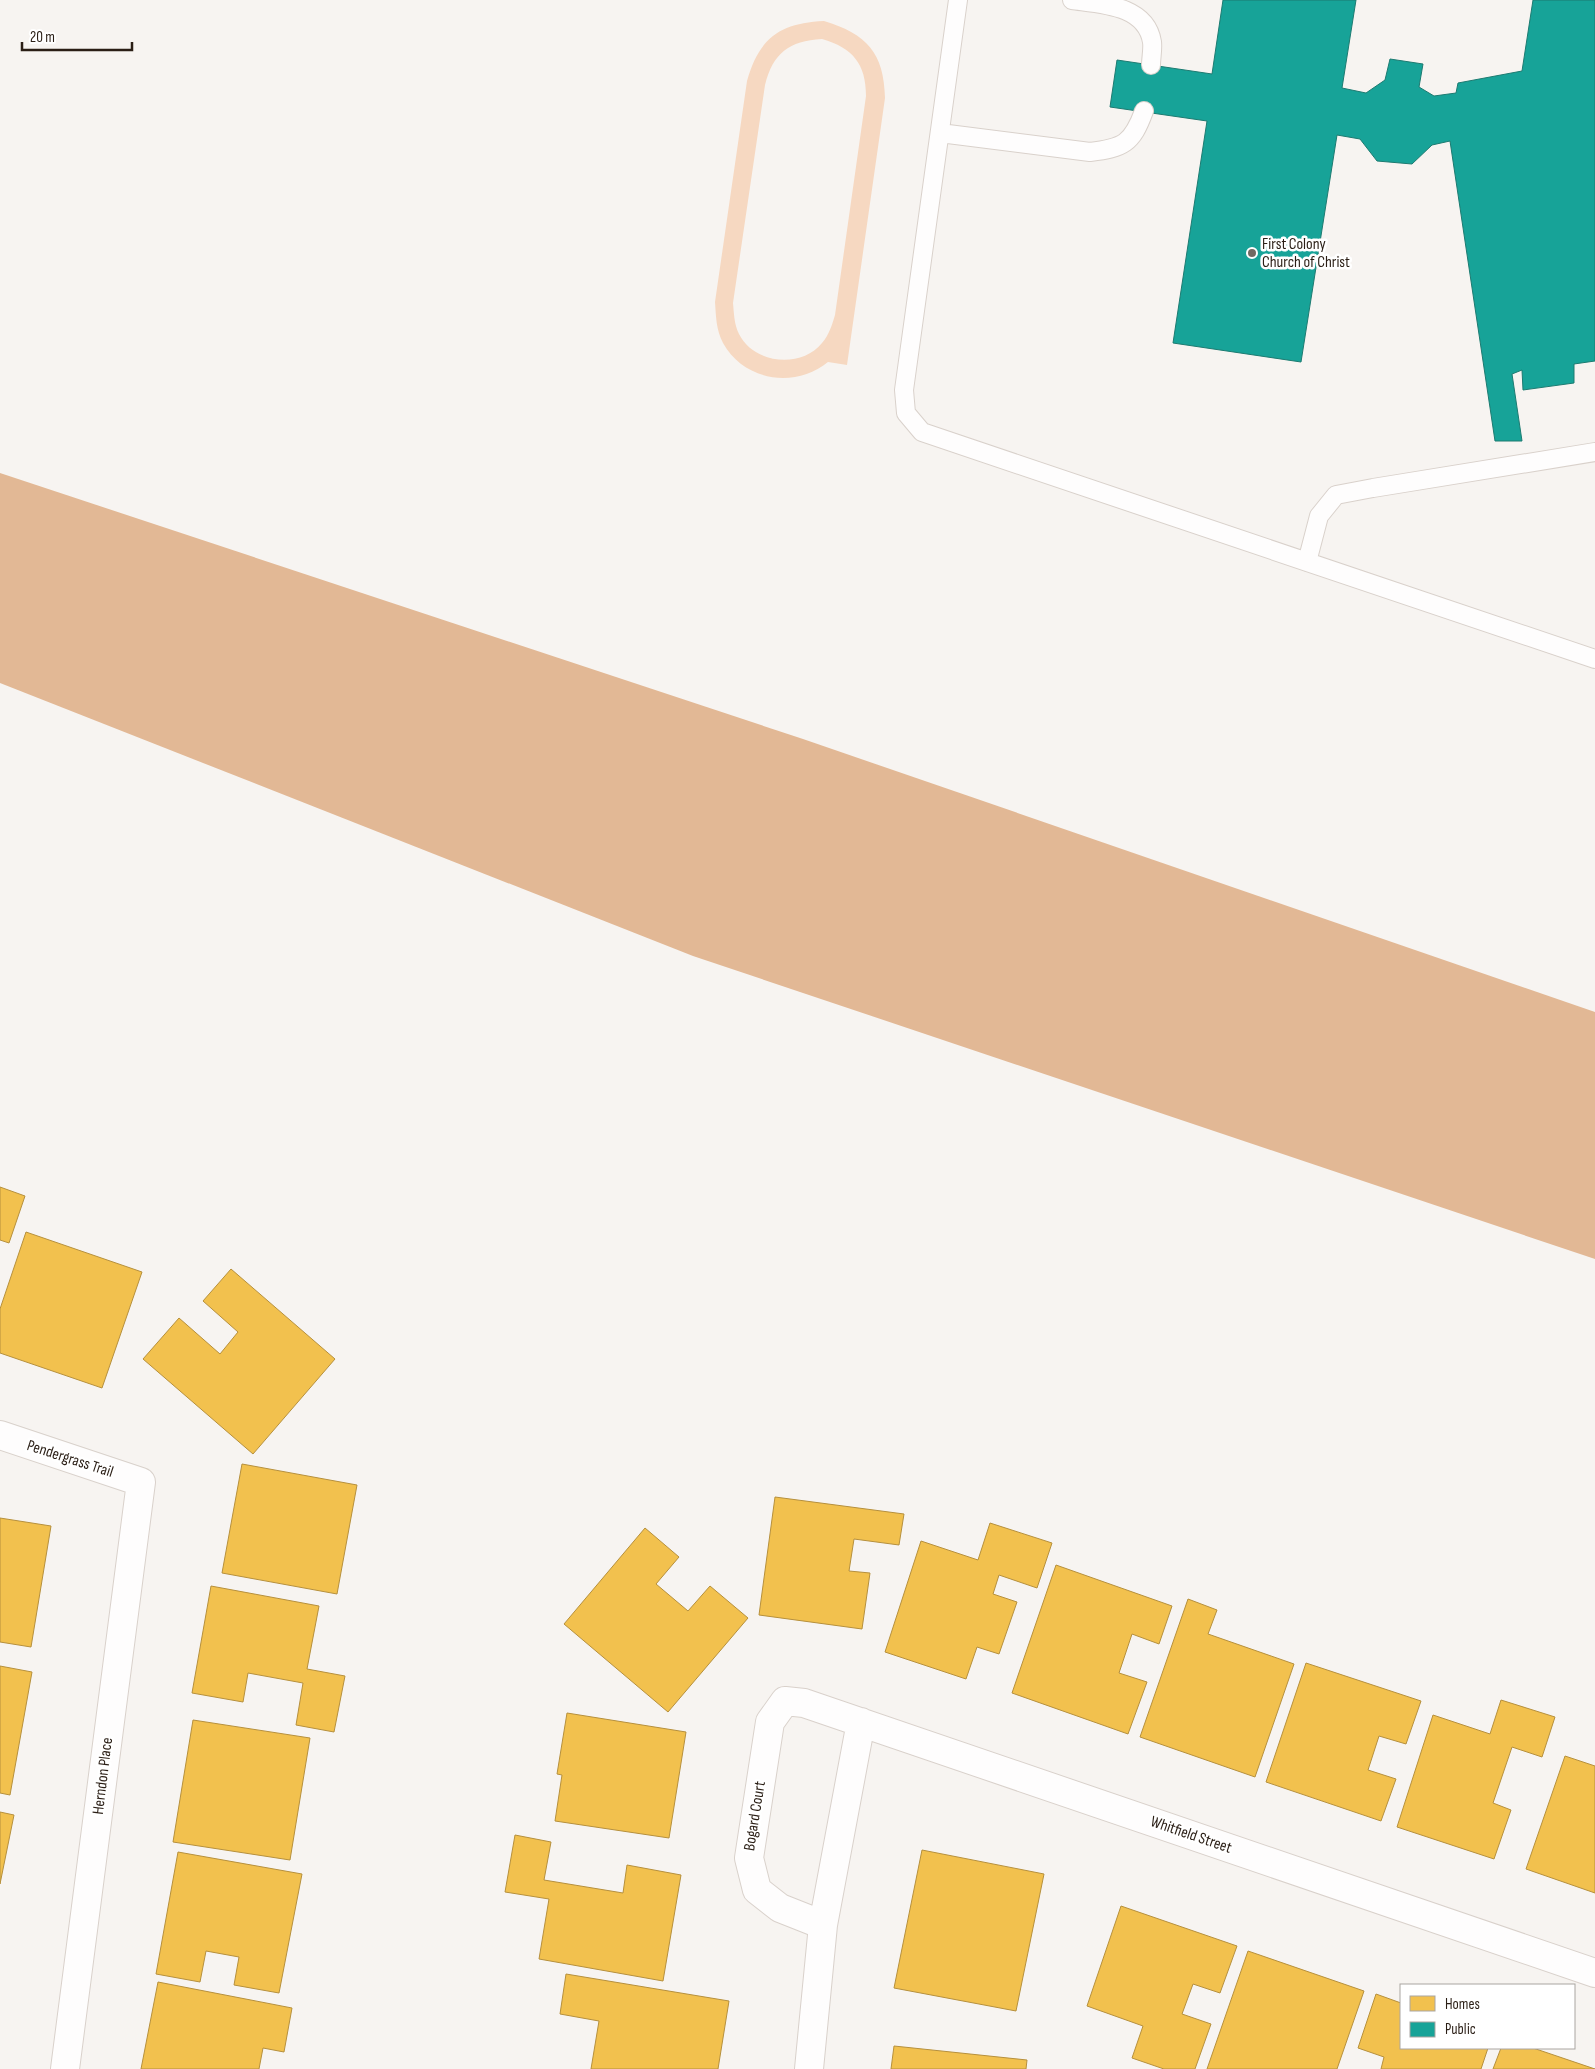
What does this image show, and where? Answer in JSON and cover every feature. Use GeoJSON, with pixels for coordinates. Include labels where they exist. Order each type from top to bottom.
{"type":"FeatureCollection","features":[{"type":"Feature","properties":{"kind":"street","name":"Pendergrass Trail"},"geometry":{"type":"LineString","coordinates":[[0,1435],[141,1482]]}},
{"type":"Feature","properties":{"kind":"street","name":"Herndon Place"},"geometry":{"type":"LineString","coordinates":[[65,2069],[141,1482]]}},
{"type":"Feature","properties":{"kind":"street","name":"Whitfield Street"},"geometry":{"type":"LineString","coordinates":[[785,1701],[804,1703],[861,1722],[1595,1973]]}},
{"type":"Feature","properties":{"kind":"street","name":"Bogard Court"},"geometry":{"type":"LineString","coordinates":[[785,1701],[770,1722],[749,1858],[757,1890],[780,1908],[823,1925]]}},
{"type":"Feature","properties":{"kind":"street"},"geometry":{"type":"LineString","coordinates":[[809,2069],[823,1925],[861,1722]]}},
{"type":"Feature","properties":{"kind":"lane"},"geometry":{"type":"LineString","coordinates":[[958,0],[904,390],[906,413],[922,432],[1595,659]]}},
{"type":"Feature","properties":{"kind":"lane"},"geometry":{"type":"LineString","coordinates":[[1072,0],[1128,10],[1145,24],[1152,42],[1151,65]]}},
{"type":"Feature","properties":{"kind":"lane"},"geometry":{"type":"LineString","coordinates":[[940,134],[1090,152],[1110,149],[1127,142],[1139,124],[1144,112]]}},
{"type":"Feature","properties":{"kind":"lane"},"geometry":{"type":"LineString","coordinates":[[1307,562],[1319,516],[1336,495],[1595,452]]}},
{"type":"Feature","properties":{"kind":"shaded area"},"geometry":{"type":"Polygon","coordinates":[[[824,21],[852,32],[862,39],[877,57],[884,82],[885,98],[847,365],[828,362],[801,376],[771,377],[757,373],[744,366],[732,356],[719,333],[715,302],[747,81],[752,66],[765,44],[774,36],[795,25],[824,21]],[[822,39],[810,40],[792,46],[778,57],[768,74],[765,85],[733,303],[734,318],[739,334],[755,352],[766,357],[790,359],[802,357],[813,351],[827,337],[835,315],[866,96],[863,75],[856,59],[842,47],[822,39]]]}},
{"type":"Feature","properties":{"kind":"shaded area"},"geometry":{"type":"Polygon","coordinates":[[[0,473],[803,739],[1595,1012],[1595,1259],[693,956],[0,683],[0,473]]]}},
{"type":"Feature","properties":{"kind":"building: Homes"},"geometry":{"type":"Polygon","coordinates":[[[0,1187],[25,1196],[9,1243],[0,1240],[0,1187]]]}},
{"type":"Feature","properties":{"kind":"building: Homes"},"geometry":{"type":"Polygon","coordinates":[[[26,1232],[142,1272],[102,1388],[0,1353],[0,1309],[26,1232]]]}},
{"type":"Feature","properties":{"kind":"building: Homes"},"geometry":{"type":"Polygon","coordinates":[[[231,1269],[335,1359],[253,1454],[143,1359],[179,1318],[220,1354],[238,1332],[203,1301],[231,1269]]]}},
{"type":"Feature","properties":{"kind":"building: Homes"},"geometry":{"type":"Polygon","coordinates":[[[242,1464],[357,1485],[337,1594],[222,1573],[242,1464]]]}},
{"type":"Feature","properties":{"kind":"building: Homes"},"geometry":{"type":"Polygon","coordinates":[[[775,1497],[904,1514],[899,1545],[854,1539],[849,1571],[870,1573],[862,1629],[759,1615],[775,1497]]]}},
{"type":"Feature","properties":{"kind":"building: Homes"},"geometry":{"type":"Polygon","coordinates":[[[0,1518],[51,1526],[31,1647],[0,1642],[0,1518]]]}},
{"type":"Feature","properties":{"kind":"building: Homes"},"geometry":{"type":"Polygon","coordinates":[[[990,1523],[1052,1543],[1037,1588],[999,1575],[993,1594],[1017,1602],[999,1654],[977,1647],[966,1679],[885,1652],[921,1541],[978,1560],[990,1523]]]}},
{"type":"Feature","properties":{"kind":"building: Homes"},"geometry":{"type":"Polygon","coordinates":[[[645,1528],[679,1557],[656,1584],[688,1611],[710,1586],[748,1618],[668,1712],[564,1624],[645,1528]]]}},
{"type":"Feature","properties":{"kind":"building: Homes"},"geometry":{"type":"Polygon","coordinates":[[[1056,1565],[1172,1606],[1159,1644],[1132,1634],[1119,1673],[1147,1682],[1128,1734],[1012,1693],[1056,1565]]]}},
{"type":"Feature","properties":{"kind":"building: Homes"},"geometry":{"type":"Polygon","coordinates":[[[211,1586],[319,1606],[307,1669],[345,1676],[334,1732],[296,1725],[303,1683],[248,1673],[243,1702],[192,1693],[211,1586]]]}},
{"type":"Feature","properties":{"kind":"building: Homes"},"geometry":{"type":"Polygon","coordinates":[[[1188,1599],[1217,1610],[1208,1634],[1294,1664],[1255,1777],[1140,1737],[1188,1599]]]}},
{"type":"Feature","properties":{"kind":"building: Homes"},"geometry":{"type":"Polygon","coordinates":[[[1306,1663],[1421,1701],[1406,1744],[1379,1736],[1368,1770],[1396,1779],[1381,1821],[1266,1782],[1306,1663]]]}},
{"type":"Feature","properties":{"kind":"building: Homes"},"geometry":{"type":"Polygon","coordinates":[[[0,1666],[32,1672],[10,1795],[0,1793],[0,1666]]]}},
{"type":"Feature","properties":{"kind":"building: Homes"},"geometry":{"type":"Polygon","coordinates":[[[1501,1700],[1555,1717],[1542,1757],[1512,1747],[1493,1803],[1511,1810],[1494,1859],[1397,1827],[1433,1715],[1490,1734],[1501,1700]]]}},
{"type":"Feature","properties":{"kind":"building: Homes"},"geometry":{"type":"Polygon","coordinates":[[[567,1713],[686,1732],[669,1838],[555,1821],[562,1775],[557,1774],[567,1713]]]}},
{"type":"Feature","properties":{"kind":"building: Homes"},"geometry":{"type":"Polygon","coordinates":[[[193,1720],[310,1738],[290,1860],[173,1842],[193,1720]]]}},
{"type":"Feature","properties":{"kind":"building: Homes"},"geometry":{"type":"Polygon","coordinates":[[[1565,1756],[1595,1766],[1595,1893],[1526,1869],[1565,1756]]]}},
{"type":"Feature","properties":{"kind":"building: Homes"},"geometry":{"type":"Polygon","coordinates":[[[0,1812],[14,1815],[0,1884],[0,1812]]]}},
{"type":"Feature","properties":{"kind":"building: Homes"},"geometry":{"type":"Polygon","coordinates":[[[515,1835],[551,1842],[544,1880],[623,1893],[627,1865],[681,1875],[663,1981],[539,1959],[549,1899],[505,1892],[515,1835]]]}},
{"type":"Feature","properties":{"kind":"building: Homes"},"geometry":{"type":"Polygon","coordinates":[[[922,1850],[1044,1874],[1016,2011],[894,1988],[922,1850]]]}},
{"type":"Feature","properties":{"kind":"building: Homes"},"geometry":{"type":"Polygon","coordinates":[[[178,1852],[302,1874],[279,1993],[234,1985],[239,1957],[206,1951],[200,1982],[156,1974],[178,1852]]]}},
{"type":"Feature","properties":{"kind":"building: Homes"},"geometry":{"type":"Polygon","coordinates":[[[1121,1906],[1237,1946],[1220,1993],[1193,1984],[1182,2014],[1211,2024],[1195,2069],[1164,2069],[1132,2058],[1143,2026],[1087,2006],[1121,1906]]]}},
{"type":"Feature","properties":{"kind":"building: Homes"},"geometry":{"type":"Polygon","coordinates":[[[1248,1951],[1364,1991],[1337,2069],[1207,2069],[1248,1951]]]}},
{"type":"Feature","properties":{"kind":"building: Homes"},"geometry":{"type":"Polygon","coordinates":[[[566,1974],[729,2001],[718,2069],[591,2069],[599,2021],[560,2014],[566,1974]]]}},
{"type":"Feature","properties":{"kind":"building: Homes"},"geometry":{"type":"Polygon","coordinates":[[[158,1982],[292,2008],[284,2052],[263,2048],[259,2069],[141,2069],[158,1982]]]}},
{"type":"Feature","properties":{"kind":"building: Homes"},"geometry":{"type":"Polygon","coordinates":[[[1376,1994],[1400,2003],[1400,2049],[1488,2049],[1481,2069],[1381,2069],[1384,2057],[1358,2048],[1376,1994]]]}},
{"type":"Feature","properties":{"kind":"building: Homes"},"geometry":{"type":"Polygon","coordinates":[[[894,2046],[1027,2060],[1026,2069],[891,2069],[894,2046]]]}},
{"type":"Feature","properties":{"kind":"building: Homes"},"geometry":{"type":"Polygon","coordinates":[[[1501,2049],[1536,2049],[1595,2069],[1493,2069],[1501,2049]]]}},
{"type":"Feature","properties":{"kind":"building: Public","name":"First Colony Church of Christ"},"geometry":{"type":"Polygon","coordinates":[[[1223,0],[1356,0],[1342,88],[1366,93],[1385,80],[1390,59],[1423,64],[1419,87],[1434,96],[1456,93],[1458,83],[1522,71],[1533,0],[1595,0],[1595,361],[1574,364],[1574,383],[1523,390],[1522,370],[1512,374],[1522,441],[1495,441],[1450,141],[1432,145],[1412,164],[1377,161],[1360,139],[1337,135],[1301,362],[1173,343],[1207,121],[1110,107],[1117,60],[1212,74],[1223,0]]]}},
{"type":"Feature","properties":{"kind":"place","name":"First Colony Church of Christ"},"geometry":{"type":"Point","coordinates":[1252,253]}}]}
